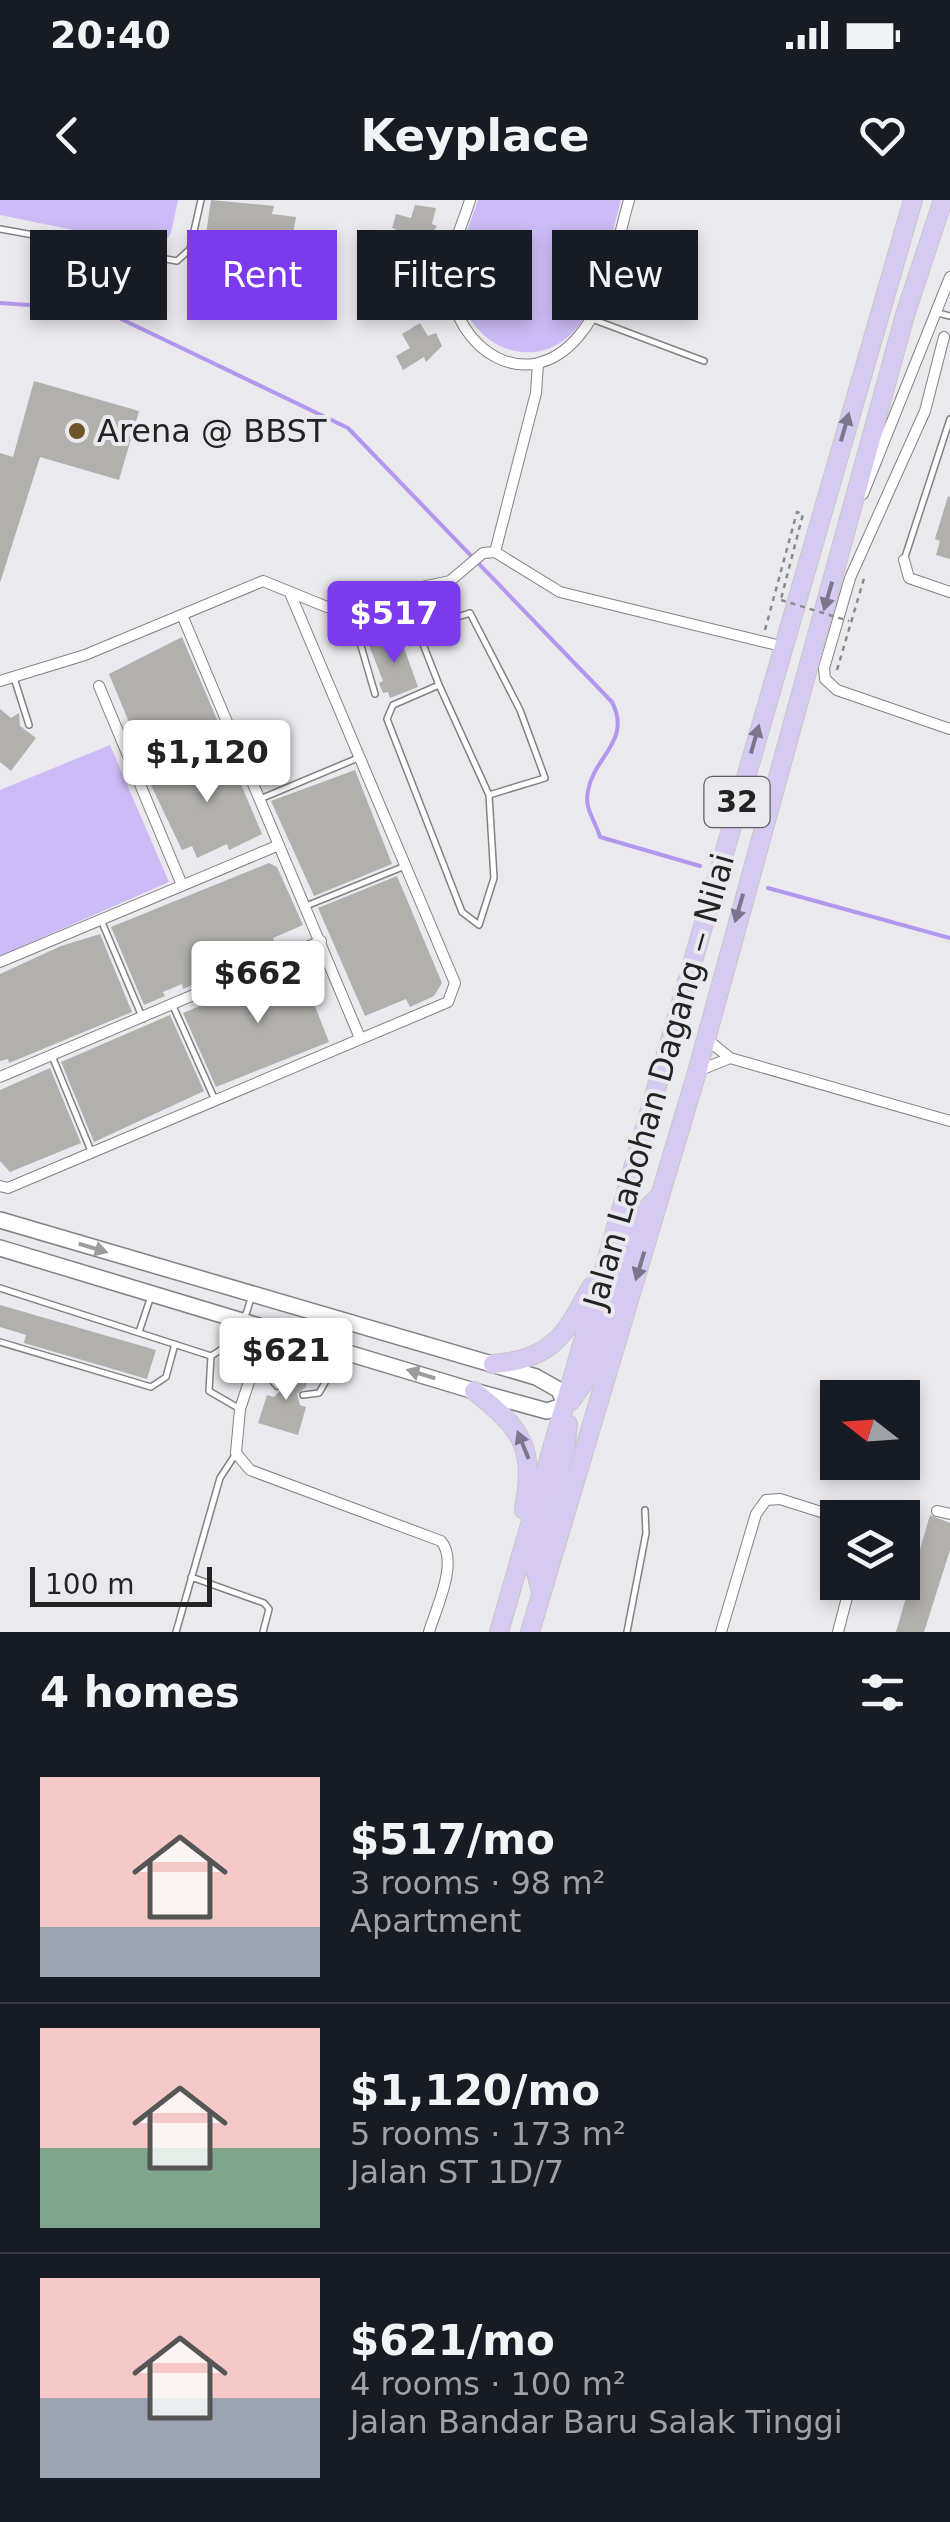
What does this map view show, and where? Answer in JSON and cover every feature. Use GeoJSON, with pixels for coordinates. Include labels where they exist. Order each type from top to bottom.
{"type":"FeatureCollection","features":[{"type":"Feature","properties":{"kind":"main road","name":"Jalan Labohan Dagang ‒ Nilai"},"geometry":{"type":"LineString","coordinates":[[499,1632],[912,200]]}},
{"type":"Feature","properties":{"kind":"main road","name":"Jalan Labohan Dagang ‒ Nilai"},"geometry":{"type":"LineString","coordinates":[[530,1632],[849,558],[905,314],[943,200]]}},
{"type":"Feature","properties":{"kind":"main road"},"geometry":{"type":"LineString","coordinates":[[0,1248],[547,1411],[565,1405],[588,1377],[636,1221],[662,1192]]}},
{"type":"Feature","properties":{"kind":"main road"},"geometry":{"type":"LineString","coordinates":[[493,1364],[520,1361],[545,1351],[567,1333],[594,1282],[619,1216]]}},
{"type":"Feature","properties":{"kind":"main road"},"geometry":{"type":"LineString","coordinates":[[0,1220],[551,1384],[565,1405],[565,1450],[533,1560],[541,1592]]}},
{"type":"Feature","properties":{"kind":"main road"},"geometry":{"type":"LineString","coordinates":[[368,1358],[377,1331]]}},
{"type":"Feature","properties":{"kind":"main road"},"geometry":{"type":"LineString","coordinates":[[474,1391],[510,1420],[524,1441],[531,1470],[515,1574]]}},
{"type":"Feature","properties":{"kind":"street"},"geometry":{"type":"LineString","coordinates":[[470,200],[448,276],[453,307],[478,349],[498,360],[538,363],[551,359],[577,339],[591,320]]}},
{"type":"Feature","properties":{"kind":"street"},"geometry":{"type":"LineString","coordinates":[[620,230],[629,200]]}},
{"type":"Feature","properties":{"kind":"street"},"geometry":{"type":"LineString","coordinates":[[950,277],[944,314],[931,334],[889,432],[849,558],[824,668],[825,679],[837,690],[950,728]]}},
{"type":"Feature","properties":{"kind":"street"},"geometry":{"type":"LineString","coordinates":[[849,558],[934,388],[947,338]]}},
{"type":"Feature","properties":{"kind":"street"},"geometry":{"type":"LineString","coordinates":[[495,552],[536,393],[538,363]]}},
{"type":"Feature","properties":{"kind":"street"},"geometry":{"type":"LineString","coordinates":[[889,432],[899,414],[909,408],[914,412],[912,435]]}},
{"type":"Feature","properties":{"kind":"street"},"geometry":{"type":"LineString","coordinates":[[0,681],[263,582],[327,607],[450,581],[474,560],[495,552]]}},
{"type":"Feature","properties":{"kind":"street"},"geometry":{"type":"LineString","coordinates":[[495,552],[560,592],[767,643]]}},
{"type":"Feature","properties":{"kind":"street"},"geometry":{"type":"LineString","coordinates":[[904,560],[908,578],[950,592]]}},
{"type":"Feature","properties":{"kind":"street"},"geometry":{"type":"LineString","coordinates":[[0,1186],[8,1188],[448,1002],[456,983],[290,594]]}},
{"type":"Feature","properties":{"kind":"street"},"geometry":{"type":"LineString","coordinates":[[182,615],[360,1038]]}},
{"type":"Feature","properties":{"kind":"street"},"geometry":{"type":"LineString","coordinates":[[99,686],[182,885]]}},
{"type":"Feature","properties":{"kind":"street"},"geometry":{"type":"LineString","coordinates":[[0,962],[280,846]]}},
{"type":"Feature","properties":{"kind":"street"},"geometry":{"type":"LineString","coordinates":[[0,1077],[322,941]]}},
{"type":"Feature","properties":{"kind":"street"},"geometry":{"type":"LineString","coordinates":[[704,1036],[730,1058],[950,1121]]}},
{"type":"Feature","properties":{"kind":"street"},"geometry":{"type":"LineString","coordinates":[[697,1072],[730,1058]]}},
{"type":"Feature","properties":{"kind":"street"},"geometry":{"type":"LineString","coordinates":[[275,1329],[240,1409],[236,1452],[250,1470],[441,1541],[447,1548],[448,1566],[429,1632]]}},
{"type":"Feature","properties":{"kind":"street"},"geometry":{"type":"LineString","coordinates":[[721,1632],[756,1514],[766,1500],[780,1499],[820,1512]]}},
{"type":"Feature","properties":{"kind":"street"},"geometry":{"type":"LineString","coordinates":[[938,1511],[950,1514]]}},
{"type":"Feature","properties":{"kind":"street"},"geometry":{"type":"LineString","coordinates":[[838,1632],[846,1600]]}},
{"type":"Feature","properties":{"kind":"lane"},"geometry":{"type":"LineString","coordinates":[[0,230],[177,261],[190,248],[201,200]]}},
{"type":"Feature","properties":{"kind":"lane"},"geometry":{"type":"LineString","coordinates":[[595,320],[704,361]]}},
{"type":"Feature","properties":{"kind":"lane"},"geometry":{"type":"LineString","coordinates":[[931,334],[947,338]]}},
{"type":"Feature","properties":{"kind":"lane"},"geometry":{"type":"LineString","coordinates":[[904,560],[950,419]]}},
{"type":"Feature","properties":{"kind":"lane"},"geometry":{"type":"LineString","coordinates":[[403,594],[489,795],[494,878],[479,925],[462,912],[386,719],[393,704],[439,685]]}},
{"type":"Feature","properties":{"kind":"lane"},"geometry":{"type":"LineString","coordinates":[[418,630],[470,612],[520,710],[545,778],[489,795]]}},
{"type":"Feature","properties":{"kind":"lane"},"geometry":{"type":"LineString","coordinates":[[375,694],[361,646],[363,640],[412,618]]}},
{"type":"Feature","properties":{"kind":"lane"},"geometry":{"type":"LineString","coordinates":[[14,678],[30,725]]}},
{"type":"Feature","properties":{"kind":"lane"},"geometry":{"type":"LineString","coordinates":[[139,778],[232,739]]}},
{"type":"Feature","properties":{"kind":"lane"},"geometry":{"type":"LineString","coordinates":[[260,799],[358,758]]}},
{"type":"Feature","properties":{"kind":"lane"},"geometry":{"type":"LineString","coordinates":[[306,906],[405,866]]}},
{"type":"Feature","properties":{"kind":"lane"},"geometry":{"type":"LineString","coordinates":[[101,920],[143,1019]]}},
{"type":"Feature","properties":{"kind":"lane"},"geometry":{"type":"LineString","coordinates":[[173,1006],[216,1102]]}},
{"type":"Feature","properties":{"kind":"lane"},"geometry":{"type":"LineString","coordinates":[[52,1056],[92,1153]]}},
{"type":"Feature","properties":{"kind":"lane"},"geometry":{"type":"LineString","coordinates":[[0,1288],[210,1356]]}},
{"type":"Feature","properties":{"kind":"lane"},"geometry":{"type":"LineString","coordinates":[[139,1332],[152,1293]]}},
{"type":"Feature","properties":{"kind":"lane"},"geometry":{"type":"LineString","coordinates":[[210,1356],[232,1341],[245,1321],[252,1295]]}},
{"type":"Feature","properties":{"kind":"lane"},"geometry":{"type":"LineString","coordinates":[[275,1329],[270,1378],[277,1386]]}},
{"type":"Feature","properties":{"kind":"lane"},"geometry":{"type":"LineString","coordinates":[[0,1342],[150,1387],[166,1377],[175,1344]]}},
{"type":"Feature","properties":{"kind":"lane"},"geometry":{"type":"LineString","coordinates":[[304,1394],[319,1393],[343,1350]]}},
{"type":"Feature","properties":{"kind":"lane"},"geometry":{"type":"LineString","coordinates":[[210,1356],[209,1391],[240,1409]]}},
{"type":"Feature","properties":{"kind":"lane"},"geometry":{"type":"LineString","coordinates":[[176,1632],[220,1478],[236,1452]]}},
{"type":"Feature","properties":{"kind":"lane"},"geometry":{"type":"LineString","coordinates":[[626,1632],[646,1533],[645,1510]]}},
{"type":"Feature","properties":{"kind":"lane"},"geometry":{"type":"LineString","coordinates":[[191,1577],[264,1603],[269,1609],[263,1632]]}},
{"type":"Feature","properties":{"kind":"path"},"geometry":{"type":"LineString","coordinates":[[767,643],[797,512],[803,514],[781,600],[849,621],[834,668],[840,671],[865,573],[849,558]]}},
{"type":"Feature","properties":{"kind":"shaded area"},"geometry":{"type":"Polygon","coordinates":[[[0,200],[178,200],[167,239],[167,230],[73,230],[0,215],[0,200]]]}},
{"type":"Feature","properties":{"kind":"shaded area"},"geometry":{"type":"Polygon","coordinates":[[[478,200],[621,200],[613,230],[552,230],[552,320],[582,320],[572,334],[552,347],[531,352],[509,350],[490,340],[472,320],[532,320],[532,230],[468,230],[478,200]]]}},
{"type":"Feature","properties":{"kind":"shaded area"},"geometry":{"type":"Polygon","coordinates":[[[110,745],[169,882],[0,956],[0,790],[110,745]]]}},
{"type":"Feature","properties":{"kind":"building"},"geometry":{"type":"Polygon","coordinates":[[[211,200],[274,206],[272,214],[296,217],[294,230],[207,230],[211,200]]]}},
{"type":"Feature","properties":{"kind":"building"},"geometry":{"type":"Polygon","coordinates":[[[415,205],[436,208],[432,224],[437,226],[434,230],[392,228],[396,214],[411,218],[415,205]]]}},
{"type":"Feature","properties":{"kind":"building"},"geometry":{"type":"Polygon","coordinates":[[[420,323],[428,336],[436,333],[442,346],[426,362],[424,357],[403,370],[396,356],[410,348],[402,334],[420,323]]]}},
{"type":"Feature","properties":{"kind":"building","name":"Arena @ BBST"},"geometry":{"type":"Polygon","coordinates":[[[34,381],[139,411],[119,480],[40,457],[0,583],[0,453],[13,457],[34,381]]]}},
{"type":"Feature","properties":{"kind":"building"},"geometry":{"type":"Polygon","coordinates":[[[948,496],[950,559],[936,555],[940,541],[935,539],[948,496]]]}},
{"type":"Feature","properties":{"kind":"building"},"geometry":{"type":"Polygon","coordinates":[[[399,634],[418,687],[390,698],[379,683],[383,681],[369,645],[399,634]]]}},
{"type":"Feature","properties":{"kind":"building"},"geometry":{"type":"Polygon","coordinates":[[[182,637],[224,736],[148,768],[109,674],[182,637]]]}},
{"type":"Feature","properties":{"kind":"building"},"geometry":{"type":"Polygon","coordinates":[[[0,709],[11,718],[19,713],[20,726],[36,738],[11,771],[0,762],[0,709]]]}},
{"type":"Feature","properties":{"kind":"building"},"geometry":{"type":"Polygon","coordinates":[[[226,749],[262,834],[229,850],[227,844],[197,858],[192,846],[182,850],[149,781],[226,749]]]}},
{"type":"Feature","properties":{"kind":"building"},"geometry":{"type":"Polygon","coordinates":[[[355,770],[392,864],[314,896],[271,801],[355,770]]]}},
{"type":"Feature","properties":{"kind":"building"},"geometry":{"type":"Polygon","coordinates":[[[269,863],[277,867],[303,925],[273,938],[275,947],[256,957],[183,989],[182,984],[163,992],[165,996],[144,1005],[111,927],[269,863]]]}},
{"type":"Feature","properties":{"kind":"building"},"geometry":{"type":"Polygon","coordinates":[[[397,876],[442,983],[434,996],[410,1007],[406,999],[365,1016],[318,908],[397,876]]]}},
{"type":"Feature","properties":{"kind":"building"},"geometry":{"type":"Polygon","coordinates":[[[100,934],[132,1012],[9,1063],[8,1059],[0,1061],[0,974],[61,946],[100,934]]]}},
{"type":"Feature","properties":{"kind":"building"},"geometry":{"type":"Polygon","coordinates":[[[300,969],[306,981],[314,977],[321,991],[313,1001],[329,1042],[216,1087],[183,1013],[286,970],[287,973],[300,969]]]}},
{"type":"Feature","properties":{"kind":"building"},"geometry":{"type":"Polygon","coordinates":[[[170,1015],[204,1091],[94,1142],[61,1062],[170,1015]]]}},
{"type":"Feature","properties":{"kind":"building"},"geometry":{"type":"Polygon","coordinates":[[[50,1068],[81,1143],[10,1172],[0,1161],[0,1090],[50,1068]]]}},
{"type":"Feature","properties":{"kind":"building"},"geometry":{"type":"Polygon","coordinates":[[[0,1305],[156,1350],[147,1379],[24,1343],[26,1335],[0,1327],[0,1305]]]}},
{"type":"Feature","properties":{"kind":"building"},"geometry":{"type":"Polygon","coordinates":[[[283,1365],[310,1373],[305,1388],[297,1394],[300,1405],[306,1407],[298,1435],[258,1423],[267,1395],[274,1397],[282,1389],[279,1379],[283,1365]]]}},
{"type":"Feature","properties":{"kind":"building"},"geometry":{"type":"Polygon","coordinates":[[[930,1515],[950,1523],[950,1550],[924,1632],[896,1632],[905,1600],[920,1600],[920,1549],[930,1515]]]}},
{"type":"Feature","properties":{"kind":"waterway"},"geometry":{"type":"LineString","coordinates":[[0,303],[87,309],[117,317],[348,428],[612,702],[618,727],[587,797],[600,837],[700,866]]}},
{"type":"Feature","properties":{"kind":"waterway"},"geometry":{"type":"LineString","coordinates":[[768,888],[950,938]]}},
{"type":"Feature","properties":{"kind":"place","name":"Arena @ BBST"},"geometry":{"type":"Point","coordinates":[77,431]}}]}
